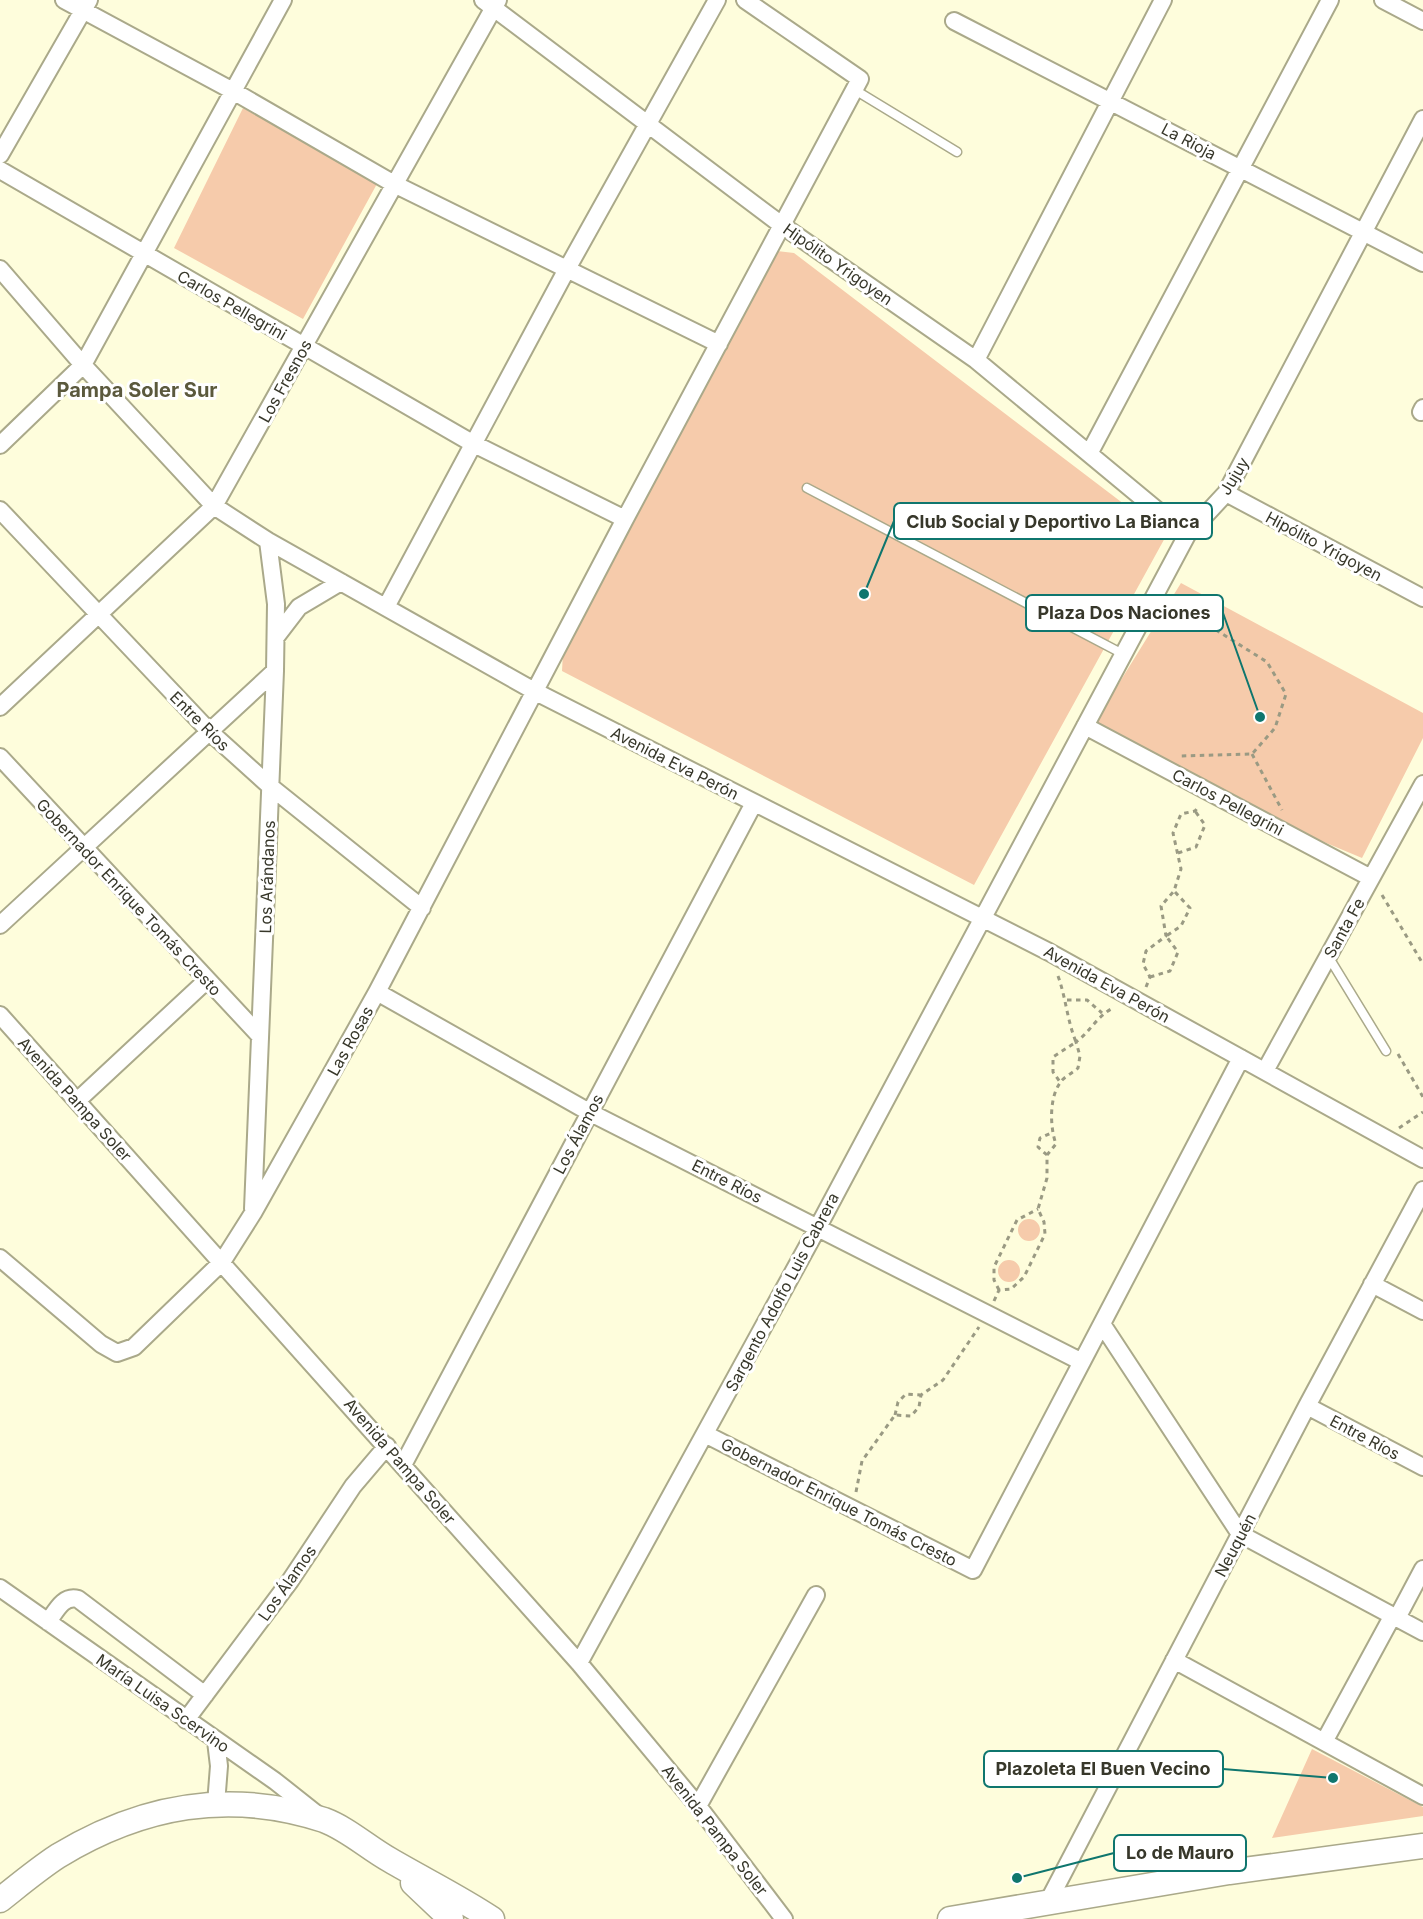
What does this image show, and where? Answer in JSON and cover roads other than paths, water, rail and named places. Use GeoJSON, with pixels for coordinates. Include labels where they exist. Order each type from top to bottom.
{"type":"FeatureCollection","features":[{"type":"Feature","properties":{"kind":"main road"},"geometry":{"type":"LineString","coordinates":[[0,1900],[57,1857],[108,1828],[160,1811],[240,1803],[281,1809],[326,1821],[355,1836],[387,1859],[492,1919]]}},
{"type":"Feature","properties":{"kind":"main road"},"geometry":{"type":"LineString","coordinates":[[950,1919],[1049,1900],[1423,1846]]}},
{"type":"Feature","properties":{"kind":"main road"},"geometry":{"type":"LineString","coordinates":[[387,1859],[452,1919]]}},
{"type":"Feature","properties":{"kind":"street"},"geometry":{"type":"LineString","coordinates":[[64,0],[86,5],[394,184],[719,344]]}},
{"type":"Feature","properties":{"kind":"street"},"geometry":{"type":"LineString","coordinates":[[0,445],[83,364],[283,0]]}},
{"type":"Feature","properties":{"kind":"street"},"geometry":{"type":"LineString","coordinates":[[386,607],[472,443],[646,124],[717,0]]}},
{"type":"Feature","properties":{"kind":"street"},"geometry":{"type":"LineString","coordinates":[[745,0],[857,85]]}},
{"type":"Feature","properties":{"kind":"street"},"geometry":{"type":"LineString","coordinates":[[976,360],[1163,0]]}},
{"type":"Feature","properties":{"kind":"street"},"geometry":{"type":"LineString","coordinates":[[1090,452],[1330,0]]}},
{"type":"Feature","properties":{"kind":"street"},"geometry":{"type":"LineString","coordinates":[[1383,0],[1423,21]]}},
{"type":"Feature","properties":{"kind":"street","name":"Hipólito Yrigoyen"},"geometry":{"type":"LineString","coordinates":[[491,3],[646,124],[783,226],[976,360],[1090,452],[1186,535]]}},
{"type":"Feature","properties":{"kind":"street","name":"Los Fresnos"},"geometry":{"type":"LineString","coordinates":[[0,707],[214,506],[394,184],[491,3]]}},
{"type":"Feature","properties":{"kind":"street"},"geometry":{"type":"LineString","coordinates":[[0,155],[86,5]]}},
{"type":"Feature","properties":{"kind":"street","name":"La Rioja"},"geometry":{"type":"LineString","coordinates":[[954,21],[1423,263]]}},
{"type":"Feature","properties":{"kind":"street","name":"Las Rosas"},"geometry":{"type":"LineString","coordinates":[[0,1258],[101,1344],[117,1353],[134,1347],[222,1262],[253,1214],[377,992],[625,519],[857,85]]}},
{"type":"Feature","properties":{"kind":"street","name":"Jujuy"},"geometry":{"type":"LineString","coordinates":[[981,919],[1186,535],[1226,493],[1365,233],[1423,119]]}},
{"type":"Feature","properties":{"kind":"street","name":"Carlos Pellegrini"},"geometry":{"type":"LineString","coordinates":[[0,170],[472,443],[625,519]]}},
{"type":"Feature","properties":{"kind":"street","name":"Avenida Eva Perón"},"geometry":{"type":"LineString","coordinates":[[0,269],[83,364],[214,506],[268,541],[536,692],[1049,952],[1423,1159]]}},
{"type":"Feature","properties":{"kind":"street","name":"Hipólito Yrigoyen"},"geometry":{"type":"LineString","coordinates":[[1226,493],[1423,598]]}},
{"type":"Feature","properties":{"kind":"street","name":"Entre Ríos"},"geometry":{"type":"LineString","coordinates":[[0,510],[210,732],[271,787],[422,908]]}},
{"type":"Feature","properties":{"kind":"street","name":"Los Arándanos"},"geometry":{"type":"LineString","coordinates":[[253,1214],[276,637],[276,604],[268,541]]}},
{"type":"Feature","properties":{"kind":"street"},"geometry":{"type":"LineString","coordinates":[[276,637],[300,607],[341,582]]}},
{"type":"Feature","properties":{"kind":"street"},"geometry":{"type":"LineString","coordinates":[[0,925],[275,671]]}},
{"type":"Feature","properties":{"kind":"street","name":"Carlos Pellegrini"},"geometry":{"type":"LineString","coordinates":[[1085,726],[1371,878]]}},
{"type":"Feature","properties":{"kind":"street","name":"Gobernador Enrique Tomás Cresto"},"geometry":{"type":"LineString","coordinates":[[0,757],[206,981],[260,1036]]}},
{"type":"Feature","properties":{"kind":"street","name":"Santa Fe"},"geometry":{"type":"LineString","coordinates":[[1265,1071],[1422,790]]}},
{"type":"Feature","properties":{"kind":"street","name":"Los Álamos"},"geometry":{"type":"LineString","coordinates":[[403,1465],[754,803]]}},
{"type":"Feature","properties":{"kind":"street","name":"Sargento Adolfo Luis Cabrera"},"geometry":{"type":"LineString","coordinates":[[579,1663],[818,1227],[981,919]]}},
{"type":"Feature","properties":{"kind":"street"},"geometry":{"type":"LineString","coordinates":[[77,1101],[206,981]]}},
{"type":"Feature","properties":{"kind":"street","name":"Entre Ríos"},"geometry":{"type":"LineString","coordinates":[[377,992],[590,1112],[1082,1362]]}},
{"type":"Feature","properties":{"kind":"street","name":"Avenida Pampa Soler"},"geometry":{"type":"LineString","coordinates":[[0,1015],[579,1663],[698,1806],[784,1919]]}},
{"type":"Feature","properties":{"kind":"street"},"geometry":{"type":"LineString","coordinates":[[1082,1362],[1241,1058]]}},
{"type":"Feature","properties":{"kind":"street","name":"Neuquén"},"geometry":{"type":"LineString","coordinates":[[1049,1900],[1307,1406],[1423,1190]]}},
{"type":"Feature","properties":{"kind":"street"},"geometry":{"type":"LineString","coordinates":[[1372,1284],[1423,1311]]}},
{"type":"Feature","properties":{"kind":"street"},"geometry":{"type":"LineString","coordinates":[[1102,1324],[1240,1534],[1423,1632]]}},
{"type":"Feature","properties":{"kind":"street","name":"Gobernador Enrique Tomás Cresto"},"geometry":{"type":"LineString","coordinates":[[705,1434],[973,1570],[1082,1362]]}},
{"type":"Feature","properties":{"kind":"street","name":"Entre Ríos"},"geometry":{"type":"LineString","coordinates":[[1307,1406],[1423,1467]]}},
{"type":"Feature","properties":{"kind":"street","name":"Los Álamos"},"geometry":{"type":"LineString","coordinates":[[186,1720],[290,1581],[353,1486],[387,1446]]}},
{"type":"Feature","properties":{"kind":"street"},"geometry":{"type":"LineString","coordinates":[[1324,1742],[1423,1569]]}},
{"type":"Feature","properties":{"kind":"street","name":"María Luisa Scervino"},"geometry":{"type":"LineString","coordinates":[[0,1588],[326,1821]]}},
{"type":"Feature","properties":{"kind":"street"},"geometry":{"type":"LineString","coordinates":[[698,1806],[816,1595]]}},
{"type":"Feature","properties":{"kind":"street"},"geometry":{"type":"LineString","coordinates":[[48,1622],[64,1600],[71,1597],[78,1599],[205,1695]]}},
{"type":"Feature","properties":{"kind":"street"},"geometry":{"type":"LineString","coordinates":[[1174,1660],[1423,1796]]}},
{"type":"Feature","properties":{"kind":"street"},"geometry":{"type":"LineString","coordinates":[[216,1741],[219,1766],[216,1804]]}},
{"type":"Feature","properties":{"kind":"lane"},"geometry":{"type":"LineString","coordinates":[[857,85],[957,152]]}},
{"type":"Feature","properties":{"kind":"lane"},"geometry":{"type":"LineString","coordinates":[[807,488],[1124,654]]}},
{"type":"Feature","properties":{"kind":"lane"},"geometry":{"type":"LineString","coordinates":[[1328,955],[1386,1050]]}},
{"type":"Feature","properties":{"kind":"place","name":"Club Social y Deportivo La Bianca"},"geometry":{"type":"Point","coordinates":[864,594]}},
{"type":"Feature","properties":{"kind":"place","name":"Plaza Dos Naciones"},"geometry":{"type":"Point","coordinates":[1260,717]}},
{"type":"Feature","properties":{"kind":"place","name":"Plazoleta El Buen Vecino"},"geometry":{"type":"Point","coordinates":[1333,1778]}},
{"type":"Feature","properties":{"kind":"place","name":"Lo de Mauro"},"geometry":{"type":"Point","coordinates":[1017,1878]}},
{"type":"Feature","properties":{"kind":"district","name":"Pampa Soler Sur"},"geometry":{"type":"Point","coordinates":[137,390]}}]}
